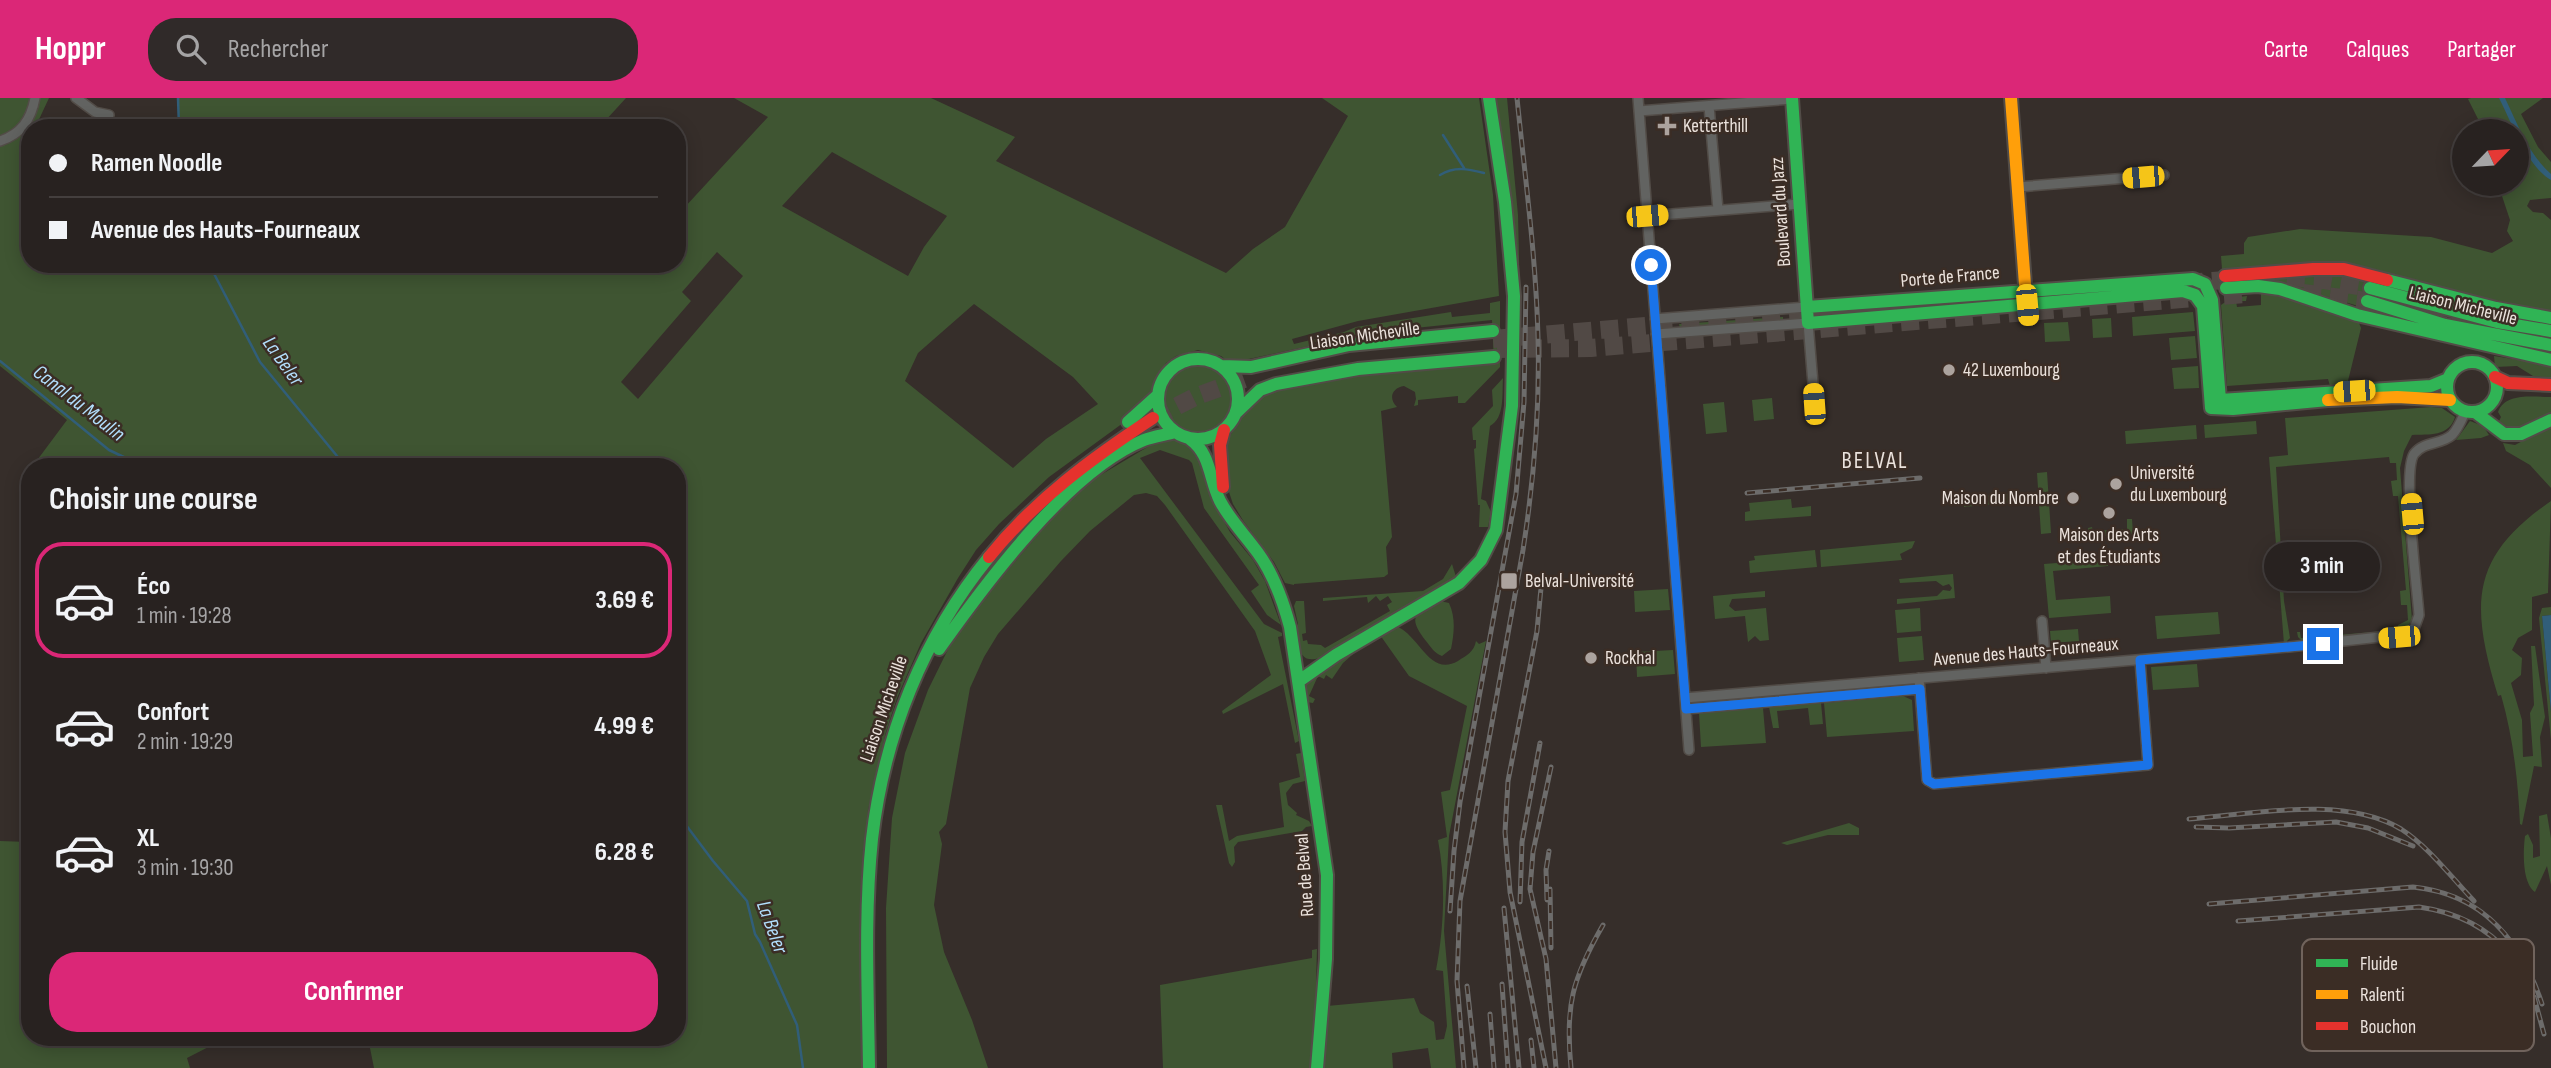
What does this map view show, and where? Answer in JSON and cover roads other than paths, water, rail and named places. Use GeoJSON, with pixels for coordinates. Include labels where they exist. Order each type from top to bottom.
{"type":"FeatureCollection","features":[{"type":"Feature","properties":{"kind":"main road"},"geometry":{"type":"LineString","coordinates":[[1299,681],[1336,655],[1458,583],[1481,560],[1496,530],[1514,387],[1514,296],[1505,202],[1489,98]]}},
{"type":"Feature","properties":{"kind":"main road"},"geometry":{"type":"LineString","coordinates":[[2011,98],[2027,305]]}},
{"type":"Feature","properties":{"kind":"main road","name":"Boulevard du Jazz"},"geometry":{"type":"LineString","coordinates":[[1792,99],[1808,323]]}},
{"type":"Feature","properties":{"kind":"main road"},"geometry":{"type":"LineString","coordinates":[[2185,285],[2322,268],[2344,269],[2496,308],[2551,318]]}},
{"type":"Feature","properties":{"kind":"main road","name":"Porte de France"},"geometry":{"type":"LineString","coordinates":[[1808,323],[2027,305],[2185,285],[2198,280],[2208,289]]}},
{"type":"Feature","properties":{"kind":"main road"},"geometry":{"type":"LineString","coordinates":[[2217,403],[2208,306],[2208,289],[2215,280],[2284,290],[2356,315],[2408,326],[2453,340],[2551,360]]}},
{"type":"Feature","properties":{"kind":"main road"},"geometry":{"type":"LineString","coordinates":[[2208,306],[2225,282]]}},
{"type":"Feature","properties":{"kind":"main road"},"geometry":{"type":"LineString","coordinates":[[2185,285],[2208,306]]}},
{"type":"Feature","properties":{"kind":"main road","name":"Porte de France"},"geometry":{"type":"LineString","coordinates":[[1807,307],[2026,290],[2185,285]]}},
{"type":"Feature","properties":{"kind":"main road","name":"Liaison Micheville"},"geometry":{"type":"LineString","coordinates":[[2551,331],[2368,295],[2445,324],[2551,345]]}},
{"type":"Feature","properties":{"kind":"main road"},"geometry":{"type":"LineString","coordinates":[[933,647],[941,612],[959,580],[1001,526],[1050,479],[1099,441],[1136,417],[1158,395],[1165,376],[1181,362],[1202,359],[1222,366],[1240,368],[1349,345],[1493,344]]}},
{"type":"Feature","properties":{"kind":"main road"},"geometry":{"type":"LineString","coordinates":[[1227,511],[1220,474],[1220,445],[1224,430],[1236,413],[1260,390],[1276,384],[1493,344]]}},
{"type":"Feature","properties":{"kind":"main road","name":"Liaison Micheville"},"geometry":{"type":"LineString","coordinates":[[1245,382],[1272,371],[1353,354],[1493,344]]}},
{"type":"Feature","properties":{"kind":"main road"},"geometry":{"type":"LineString","coordinates":[[2551,387],[2508,383],[2495,377],[2485,365],[2468,362],[2455,368],[2448,379],[2447,393],[2456,407],[2491,422],[2504,434],[2513,435],[2528,431],[2551,421]]}},
{"type":"Feature","properties":{"kind":"main road"},"geometry":{"type":"LineString","coordinates":[[1222,366],[1235,382],[1239,402],[1236,413]]}},
{"type":"Feature","properties":{"kind":"main road"},"geometry":{"type":"LineString","coordinates":[[2491,422],[2492,402],[2497,390],[2495,377]]}},
{"type":"Feature","properties":{"kind":"main road"},"geometry":{"type":"LineString","coordinates":[[2217,403],[2431,386],[2448,379]]}},
{"type":"Feature","properties":{"kind":"main road"},"geometry":{"type":"LineString","coordinates":[[2470,412],[2508,391],[2551,387]]}},
{"type":"Feature","properties":{"kind":"main road"},"geometry":{"type":"LineString","coordinates":[[1158,395],[1162,416],[1175,432],[1190,439],[1208,458],[1215,489],[1227,511]]}},
{"type":"Feature","properties":{"kind":"main road"},"geometry":{"type":"LineString","coordinates":[[2217,403],[2384,397],[2450,400]]}},
{"type":"Feature","properties":{"kind":"main road","name":"Liaison Micheville"},"geometry":{"type":"LineString","coordinates":[[869,1068],[869,908],[876,810],[893,734],[911,682],[982,561],[1020,519],[1087,460],[1154,421]]}},
{"type":"Feature","properties":{"kind":"main road"},"geometry":{"type":"LineString","coordinates":[[1190,439],[1208,438],[1224,430]]}},
{"type":"Feature","properties":{"kind":"main road"},"geometry":{"type":"LineString","coordinates":[[933,647],[1059,502],[1128,449],[1149,437],[1175,432]]}},
{"type":"Feature","properties":{"kind":"main road","name":"Rue de Belval"},"geometry":{"type":"LineString","coordinates":[[1227,511],[1275,581],[1281,595],[1299,681],[1327,876],[1326,950],[1317,1068]]}},
{"type":"Feature","properties":{"kind":"main road","name":"Liaison Micheville"},"geometry":{"type":"LineString","coordinates":[[879,1068],[879,907],[886,815],[902,738],[923,683],[933,647]]}},
{"type":"Feature","properties":{"kind":"main road"},"geometry":{"type":"LineString","coordinates":[[1293,648],[1300,659],[1312,663]]}},
{"type":"Feature","properties":{"kind":"main road"},"geometry":{"type":"LineString","coordinates":[[1296,668],[1336,655]]}},
{"type":"Feature","properties":{"kind":"street"},"geometry":{"type":"LineString","coordinates":[[29,119],[34,98]]}},
{"type":"Feature","properties":{"kind":"street"},"geometry":{"type":"LineString","coordinates":[[76,98],[95,113],[109,115]]}},
{"type":"Feature","properties":{"kind":"street"},"geometry":{"type":"LineString","coordinates":[[1638,98],[1689,750]]}},
{"type":"Feature","properties":{"kind":"street"},"geometry":{"type":"LineString","coordinates":[[1639,111],[1792,99]]}},
{"type":"Feature","properties":{"kind":"street"},"geometry":{"type":"LineString","coordinates":[[1709,106],[1718,210]]}},
{"type":"Feature","properties":{"kind":"street"},"geometry":{"type":"LineString","coordinates":[[0,141],[21,130]]}},
{"type":"Feature","properties":{"kind":"street"},"geometry":{"type":"LineString","coordinates":[[2018,187],[2164,175]]}},
{"type":"Feature","properties":{"kind":"street"},"geometry":{"type":"LineString","coordinates":[[1647,216],[1800,204]]}},
{"type":"Feature","properties":{"kind":"street"},"geometry":{"type":"LineString","coordinates":[[2027,305],[2028,320]]}},
{"type":"Feature","properties":{"kind":"street","name":"Porte de France"},"geometry":{"type":"LineString","coordinates":[[1655,319],[1807,307]]}},
{"type":"Feature","properties":{"kind":"street"},"geometry":{"type":"LineString","coordinates":[[1808,323],[1815,408]]}},
{"type":"Feature","properties":{"kind":"street","name":"Porte de France"},"geometry":{"type":"LineString","coordinates":[[1656,334],[1808,323]]}},
{"type":"Feature","properties":{"kind":"street","name":"Avenue des Hauts-Fourneaux"},"geometry":{"type":"LineString","coordinates":[[1685,698],[2399,637],[2414,629],[2420,615],[2409,487],[2410,463],[2413,455],[2423,446],[2452,435],[2470,412]]}},
{"type":"Feature","properties":{"kind":"street"},"geometry":{"type":"LineString","coordinates":[[2042,621],[2046,668]]}},
{"type":"Feature","properties":{"kind":"street"},"geometry":{"type":"LineString","coordinates":[[1919,678],[1927,780],[1934,784],[2148,765],[2140,660]]}},
{"type":"Feature","properties":{"kind":"street","name":"Avenue des Hauts-Fourneaux"},"geometry":{"type":"LineString","coordinates":[[1686,709],[1920,689]]}},
{"type":"Feature","properties":{"kind":"water"},"geometry":{"type":"Polygon","coordinates":[[[2499,98],[2505,98],[2515,119],[2509,119],[2499,98]]]}},
{"type":"Feature","properties":{"kind":"water"},"geometry":{"type":"Polygon","coordinates":[[[2529,146],[2551,174],[2551,180],[2543,174],[2529,156],[2529,146]]]}},
{"type":"Feature","properties":{"kind":"water"},"geometry":{"type":"Polygon","coordinates":[[[2551,615],[2551,712],[2542,616],[2551,615]]]}},
{"type":"Feature","properties":{"kind":"waterway","name":"La Beler"},"geometry":{"type":"LineString","coordinates":[[178,98],[179,119]]}},
{"type":"Feature","properties":{"kind":"waterway"},"geometry":{"type":"LineString","coordinates":[[1443,135],[1464,168]]}},
{"type":"Feature","properties":{"kind":"waterway"},"geometry":{"type":"LineString","coordinates":[[1440,175],[1456,169],[1484,173]]}},
{"type":"Feature","properties":{"kind":"waterway","name":"La Beler"},"geometry":{"type":"LineString","coordinates":[[214,273],[260,362],[339,458]]}},
{"type":"Feature","properties":{"kind":"waterway","name":"Canal du Moulin"},"geometry":{"type":"LineString","coordinates":[[0,361],[109,450],[126,458]]}},
{"type":"Feature","properties":{"kind":"waterway","name":"La Beler"},"geometry":{"type":"LineString","coordinates":[[686,825],[747,901],[755,934],[797,1025],[803,1068]]}},
{"type":"Feature","properties":{"kind":"tunnel"},"geometry":{"type":"LineString","coordinates":[[2287,277],[2370,288]]}},
{"type":"Feature","properties":{"kind":"tunnel"},"geometry":{"type":"LineString","coordinates":[[2185,283],[2241,279]]}},
{"type":"Feature","properties":{"kind":"tunnel"},"geometry":{"type":"LineString","coordinates":[[2303,293],[2367,301]]}},
{"type":"Feature","properties":{"kind":"tunnel"},"geometry":{"type":"LineString","coordinates":[[1497,349],[1591,348],[2244,294]]}},
{"type":"Feature","properties":{"kind":"tunnel"},"geometry":{"type":"LineString","coordinates":[[1493,339],[1823,311]]}},
{"type":"Feature","properties":{"kind":"tunnel"},"geometry":{"type":"LineString","coordinates":[[1153,418],[1197,396],[1244,379]]}},
{"type":"Feature","properties":{"kind":"railway"},"geometry":{"type":"LineString","coordinates":[[1464,1068],[1457,981],[1460,901],[1523,550],[1537,417],[1538,337],[1535,277],[1517,98]]}},
{"type":"Feature","properties":{"kind":"railway"},"geometry":{"type":"LineString","coordinates":[[1450,911],[1460,802],[1516,494],[1524,402],[1526,287]]}},
{"type":"Feature","properties":{"kind":"railway"},"geometry":{"type":"LineString","coordinates":[[1747,493],[1920,478]]}},
{"type":"Feature","properties":{"kind":"railway"},"geometry":{"type":"LineString","coordinates":[[1542,577],[1537,631],[1508,781],[1505,832],[1510,892],[1546,1068]]}},
{"type":"Feature","properties":{"kind":"railway"},"geometry":{"type":"LineString","coordinates":[[1520,902],[1522,842],[1540,743]]}},
{"type":"Feature","properties":{"kind":"railway"},"geometry":{"type":"LineString","coordinates":[[1551,767],[1533,852],[1530,889],[1546,959],[1556,1068]]}},
{"type":"Feature","properties":{"kind":"railway"},"geometry":{"type":"LineString","coordinates":[[2189,819],[2298,809],[2353,812],[2378,819],[2401,829],[2421,844],[2474,901]]}},
{"type":"Feature","properties":{"kind":"railway"},"geometry":{"type":"LineString","coordinates":[[2196,827],[2229,828],[2336,822],[2368,828],[2413,846]]}},
{"type":"Feature","properties":{"kind":"railway"},"geometry":{"type":"LineString","coordinates":[[1547,900],[1546,870],[1549,851]]}},
{"type":"Feature","properties":{"kind":"railway"},"geometry":{"type":"LineString","coordinates":[[2209,904],[2413,887],[2438,891],[2460,899],[2496,924],[2508,939]]}},
{"type":"Feature","properties":{"kind":"railway"},"geometry":{"type":"LineString","coordinates":[[1550,889],[1551,948]]}},
{"type":"Feature","properties":{"kind":"railway"},"geometry":{"type":"LineString","coordinates":[[2238,921],[2419,907],[2469,922],[2495,939]]}},
{"type":"Feature","properties":{"kind":"railway"},"geometry":{"type":"LineString","coordinates":[[1504,908],[1519,1068]]}},
{"type":"Feature","properties":{"kind":"railway"},"geometry":{"type":"LineString","coordinates":[[1571,1068],[1569,1027],[1573,994],[1584,961],[1603,925]]}},
{"type":"Feature","properties":{"kind":"railway"},"geometry":{"type":"LineString","coordinates":[[1502,984],[1508,1068]]}},
{"type":"Feature","properties":{"kind":"railway"},"geometry":{"type":"LineString","coordinates":[[2534,984],[2542,1004]]}},
{"type":"Feature","properties":{"kind":"railway"},"geometry":{"type":"LineString","coordinates":[[1467,986],[1476,1068]]}},
{"type":"Feature","properties":{"kind":"railway"},"geometry":{"type":"LineString","coordinates":[[2534,997],[2544,1034]]}},
{"type":"Feature","properties":{"kind":"railway"},"geometry":{"type":"LineString","coordinates":[[1490,1014],[1494,1068]]}},
{"type":"Feature","properties":{"kind":"railway"},"geometry":{"type":"LineString","coordinates":[[1531,1040],[1534,1068]]}},
{"type":"Feature","properties":{"kind":"place","name":"Ketterthill"},"geometry":{"type":"Point","coordinates":[1667,126]}},
{"type":"Feature","properties":{"kind":"place","name":"42 Luxembourg"},"geometry":{"type":"Point","coordinates":[1949,370]}},
{"type":"Feature","properties":{"kind":"place","name":"Université du Luxembourg"},"geometry":{"type":"Point","coordinates":[2116,484]}},
{"type":"Feature","properties":{"kind":"place","name":"Maison du Nombre"},"geometry":{"type":"Point","coordinates":[2073,498]}},
{"type":"Feature","properties":{"kind":"place","name":"Maison des Arts et des Étudiants"},"geometry":{"type":"Point","coordinates":[2109,513]}},
{"type":"Feature","properties":{"kind":"place","name":"Belval-Université"},"geometry":{"type":"Point","coordinates":[1509,581]}},
{"type":"Feature","properties":{"kind":"place","name":"Rockhal"},"geometry":{"type":"Point","coordinates":[1591,658]}},
{"type":"Feature","properties":{"kind":"district","name":"BELVAL"},"geometry":{"type":"Point","coordinates":[1875,461]}}]}
